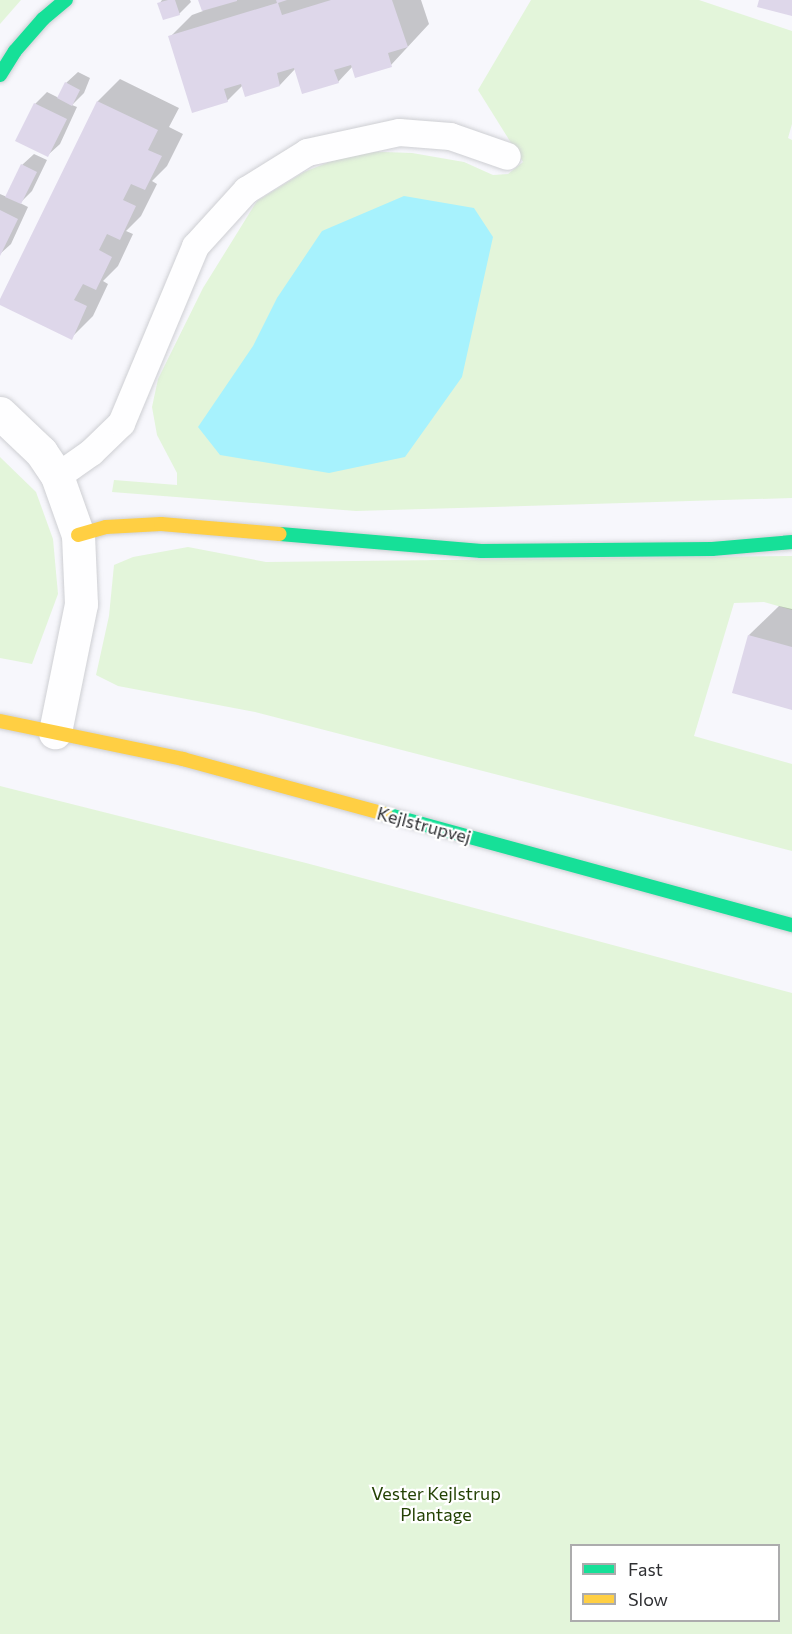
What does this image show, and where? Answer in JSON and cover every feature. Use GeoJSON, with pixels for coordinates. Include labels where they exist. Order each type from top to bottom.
{"type":"FeatureCollection","features":[{"type":"Feature","properties":{"kind":"street"},"geometry":{"type":"LineString","coordinates":[[0,75],[15,51],[36,27],[66,0]]}},
{"type":"Feature","properties":{"kind":"street"},"geometry":{"type":"LineString","coordinates":[[0,413],[41,452],[57,476],[78,534],[81,604],[55,732]]}},
{"type":"Feature","properties":{"kind":"street"},"geometry":{"type":"LineString","coordinates":[[78,534],[106,526],[161,524],[481,551],[712,549],[792,542]]}},
{"type":"Feature","properties":{"kind":"street","name":"Kejlstrupvej"},"geometry":{"type":"LineString","coordinates":[[0,721],[183,759],[792,925]]}},
{"type":"Feature","properties":{"kind":"lane"},"geometry":{"type":"LineString","coordinates":[[57,476],[91,452],[121,423],[195,246],[246,190],[307,152],[399,132],[450,136],[507,156]]}},
{"type":"Feature","properties":{"kind":"green space"},"geometry":{"type":"Polygon","coordinates":[[[0,0],[21,0],[0,24],[0,0]]]}},
{"type":"Feature","properties":{"kind":"green space"},"geometry":{"type":"Polygon","coordinates":[[[531,0],[699,0],[792,31],[792,124],[788,138],[792,140],[792,498],[356,511],[112,492],[114,480],[177,485],[177,473],[157,435],[152,407],[158,379],[203,288],[257,201],[304,172],[357,151],[412,153],[464,162],[493,175],[508,174],[523,162],[478,90],[531,0]]]}},
{"type":"Feature","properties":{"kind":"green space"},"geometry":{"type":"Polygon","coordinates":[[[0,457],[36,492],[53,539],[58,594],[32,664],[0,658],[0,457]]]}},
{"type":"Feature","properties":{"kind":"green space"},"geometry":{"type":"Polygon","coordinates":[[[188,547],[266,562],[792,556],[792,610],[764,602],[734,603],[694,736],[792,764],[792,851],[255,712],[118,686],[96,675],[109,616],[114,565],[133,557],[188,547]]]}},
{"type":"Feature","properties":{"kind":"green space","name":"Vester Kejlstrup Plantage"},"geometry":{"type":"Polygon","coordinates":[[[0,786],[306,863],[792,993],[792,1634],[0,1634],[0,786]]]}},
{"type":"Feature","properties":{"kind":"water"},"geometry":{"type":"Polygon","coordinates":[[[404,196],[474,208],[493,237],[462,377],[405,457],[329,473],[220,455],[198,427],[253,346],[277,298],[322,231],[404,196]]]}},
{"type":"Feature","properties":{"kind":"building"},"geometry":{"type":"Polygon","coordinates":[[[175,0],[180,15],[163,20],[157,3],[175,0]]]}},
{"type":"Feature","properties":{"kind":"building"},"geometry":{"type":"Polygon","coordinates":[[[198,0],[237,0],[237,1],[202,11],[198,0]]]}},
{"type":"Feature","properties":{"kind":"building"},"geometry":{"type":"Polygon","coordinates":[[[276,0],[287,0],[278,3],[282,15],[331,0],[392,0],[408,47],[388,53],[392,67],[355,78],[351,65],[334,70],[339,83],[302,94],[294,68],[277,73],[280,86],[245,97],[241,84],[224,89],[228,102],[192,113],[168,36],[277,3],[276,0]]]}},
{"type":"Feature","properties":{"kind":"building"},"geometry":{"type":"Polygon","coordinates":[[[759,0],[792,0],[792,16],[757,7],[759,0]]]}},
{"type":"Feature","properties":{"kind":"building"},"geometry":{"type":"Polygon","coordinates":[[[65,82],[80,90],[72,106],[57,98],[65,82]]]}},
{"type":"Feature","properties":{"kind":"building"},"geometry":{"type":"Polygon","coordinates":[[[97,101],[158,130],[148,150],[162,156],[145,190],[131,184],[123,200],[136,206],[120,240],[107,234],[99,250],[112,257],[96,290],[83,284],[74,300],[87,306],[72,340],[0,305],[0,299],[97,101]]]}},
{"type":"Feature","properties":{"kind":"building"},"geometry":{"type":"Polygon","coordinates":[[[34,103],[67,119],[48,157],[15,141],[34,103]]]}},
{"type":"Feature","properties":{"kind":"building"},"geometry":{"type":"Polygon","coordinates":[[[21,164],[37,172],[21,204],[5,197],[21,164]]]}},
{"type":"Feature","properties":{"kind":"building"},"geometry":{"type":"Polygon","coordinates":[[[0,210],[18,219],[0,256],[0,210]]]}},
{"type":"Feature","properties":{"kind":"building"},"geometry":{"type":"Polygon","coordinates":[[[748,635],[792,647],[792,710],[732,693],[748,635]]]}},
{"type":"Feature","properties":{"kind":"traffic: fast"},"geometry":{"type":"LineString","coordinates":[[0,75],[15,51],[43,19],[66,0]]}},
{"type":"Feature","properties":{"kind":"traffic: fast"},"geometry":{"type":"LineString","coordinates":[[280,534],[481,551],[712,549],[792,542]]}},
{"type":"Feature","properties":{"kind":"traffic: fast"},"geometry":{"type":"LineString","coordinates":[[386,814],[792,925]]}},
{"type":"Feature","properties":{"kind":"traffic: slow"},"geometry":{"type":"LineString","coordinates":[[78,535],[106,527],[161,524],[280,534]]}},
{"type":"Feature","properties":{"kind":"traffic: slow"},"geometry":{"type":"LineString","coordinates":[[0,721],[183,759],[386,814]]}}]}
